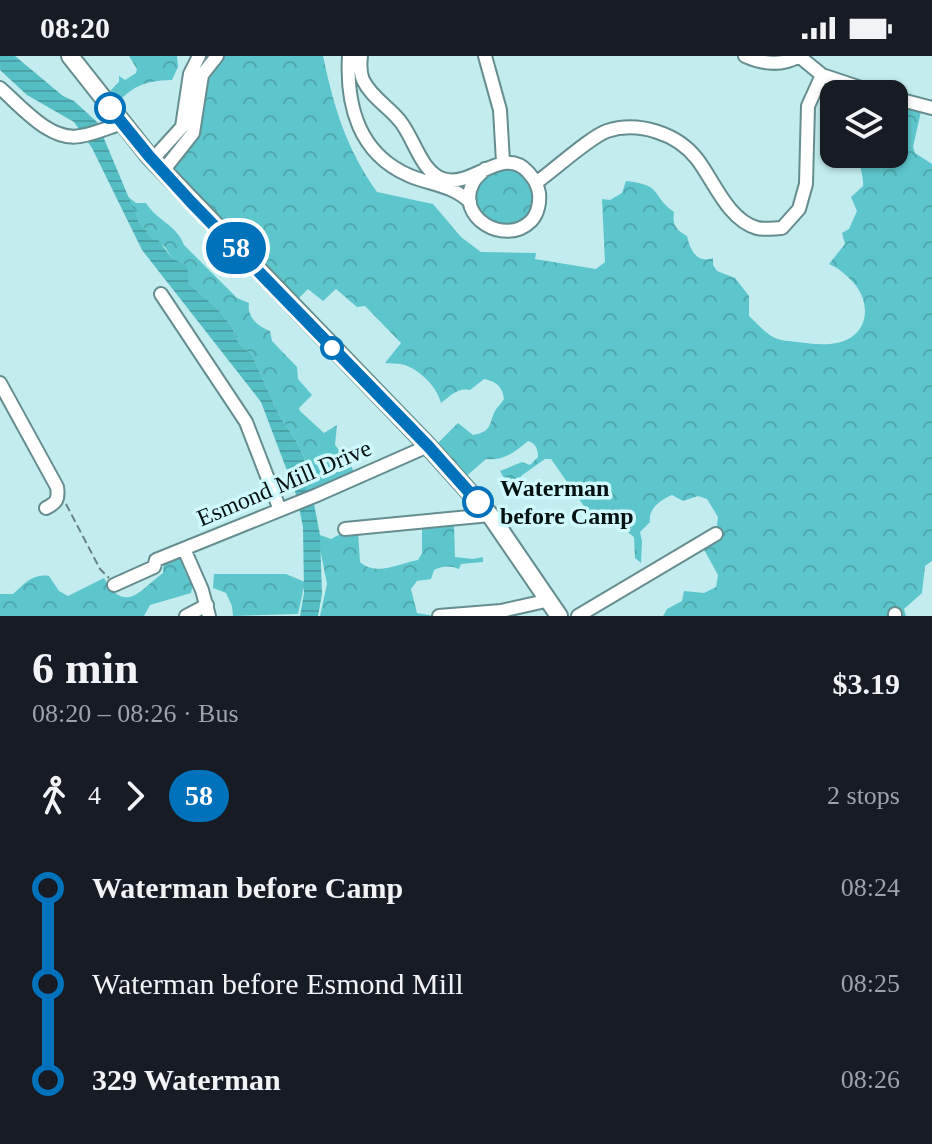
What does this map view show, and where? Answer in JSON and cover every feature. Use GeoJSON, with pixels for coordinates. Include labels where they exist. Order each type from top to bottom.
{"type":"FeatureCollection","features":[{"type":"Feature","properties":{"kind":"main road"},"geometry":{"type":"LineString","coordinates":[[73,57],[158,165],[428,446],[490,515],[559,616]]}},
{"type":"Feature","properties":{"kind":"street"},"geometry":{"type":"LineString","coordinates":[[158,165],[182,127],[190,74],[199,56]]}},
{"type":"Feature","properties":{"kind":"street"},"geometry":{"type":"LineString","coordinates":[[158,165],[193,133],[202,75],[217,56]]}},
{"type":"Feature","properties":{"kind":"street"},"geometry":{"type":"LineString","coordinates":[[485,56],[500,110],[503,162]]}},
{"type":"Feature","properties":{"kind":"street"},"geometry":{"type":"LineString","coordinates":[[745,56],[766,62],[787,63],[799,56],[822,75],[837,80]]}},
{"type":"Feature","properties":{"kind":"street"},"geometry":{"type":"LineString","coordinates":[[355,58],[363,80],[402,123],[431,171],[441,179],[455,182],[503,162],[523,167],[537,182],[540,202],[532,220],[515,231],[495,231],[478,220],[470,202],[450,187],[409,176],[376,153],[365,140],[352,113],[348,86],[355,58]]}},
{"type":"Feature","properties":{"kind":"street"},"geometry":{"type":"LineString","coordinates":[[537,182],[605,131],[652,129],[675,139],[696,157],[738,217],[757,228],[782,228],[799,209],[806,184],[808,106],[822,75]]}},
{"type":"Feature","properties":{"kind":"street"},"geometry":{"type":"LineString","coordinates":[[0,88],[51,131],[69,137],[123,123]]}},
{"type":"Feature","properties":{"kind":"street"},"geometry":{"type":"LineString","coordinates":[[908,102],[932,108]]}},
{"type":"Feature","properties":{"kind":"street"},"geometry":{"type":"LineString","coordinates":[[470,202],[472,183],[485,169]]}},
{"type":"Feature","properties":{"kind":"street"},"geometry":{"type":"LineString","coordinates":[[161,294],[246,422],[280,510]]}},
{"type":"Feature","properties":{"kind":"street"},"geometry":{"type":"LineString","coordinates":[[0,383],[57,487],[59,496],[56,503],[46,508]]}},
{"type":"Feature","properties":{"kind":"street","name":"Esmond Mill Drive"},"geometry":{"type":"LineString","coordinates":[[114,585],[154,567],[156,560],[428,446]]}},
{"type":"Feature","properties":{"kind":"street"},"geometry":{"type":"LineString","coordinates":[[345,529],[490,515]]}},
{"type":"Feature","properties":{"kind":"street"},"geometry":{"type":"LineString","coordinates":[[578,616],[716,534]]}},
{"type":"Feature","properties":{"kind":"street"},"geometry":{"type":"LineString","coordinates":[[184,549],[208,611],[186,616]]}},
{"type":"Feature","properties":{"kind":"street"},"geometry":{"type":"LineString","coordinates":[[439,616],[497,613],[550,600]]}},
{"type":"Feature","properties":{"kind":"path"},"geometry":{"type":"LineString","coordinates":[[66,503],[100,569],[114,585]]}},
{"type":"Feature","properties":{"kind":"green space"},"geometry":{"type":"Polygon","coordinates":[[[129,56],[177,56],[178,67],[172,80],[139,86],[112,108],[104,97],[119,82],[119,76],[125,80],[136,73],[137,69],[129,56]]]}},
{"type":"Feature","properties":{"kind":"green space"},"geometry":{"type":"Polygon","coordinates":[[[211,56],[323,56],[342,127],[357,160],[377,192],[433,204],[461,237],[481,252],[536,253],[535,259],[596,269],[605,262],[602,199],[610,200],[622,193],[626,181],[646,185],[674,212],[676,227],[687,236],[695,254],[703,259],[713,258],[717,271],[735,278],[749,296],[749,316],[770,335],[779,339],[825,344],[851,338],[858,332],[865,316],[859,290],[845,274],[829,264],[845,244],[842,233],[849,229],[857,211],[851,197],[863,186],[860,168],[908,168],[908,104],[922,107],[913,147],[915,153],[932,164],[932,561],[925,566],[922,593],[904,609],[906,616],[663,616],[667,609],[682,601],[684,591],[704,593],[716,587],[718,575],[702,546],[716,535],[718,517],[707,499],[698,496],[683,501],[672,495],[656,506],[650,522],[640,532],[641,563],[635,558],[634,537],[625,530],[622,518],[610,513],[593,519],[551,459],[545,459],[521,476],[520,480],[526,487],[519,493],[508,485],[500,471],[522,462],[530,465],[538,457],[536,447],[531,442],[504,457],[486,459],[463,479],[432,449],[458,423],[473,435],[487,429],[504,399],[498,385],[484,379],[470,390],[458,391],[441,403],[428,380],[417,371],[403,364],[385,363],[401,343],[365,306],[357,307],[336,289],[323,301],[308,289],[292,305],[158,161],[183,150],[211,56]]]}},
{"type":"Feature","properties":{"kind":"green space"},"geometry":{"type":"Polygon","coordinates":[[[504,159],[535,174],[536,215],[497,232],[459,192],[504,159]]]}},
{"type":"Feature","properties":{"kind":"green space"},"geometry":{"type":"Polygon","coordinates":[[[127,196],[136,203],[146,203],[237,298],[249,303],[251,317],[270,331],[272,341],[297,367],[298,379],[312,395],[299,408],[300,411],[324,433],[337,425],[335,445],[350,463],[357,479],[308,499],[304,457],[280,417],[252,355],[238,342],[232,327],[217,308],[189,284],[185,265],[171,257],[139,222],[127,196]]]}},
{"type":"Feature","properties":{"kind":"green space"},"geometry":{"type":"Polygon","coordinates":[[[454,524],[455,557],[483,557],[483,562],[461,564],[459,569],[440,568],[434,570],[431,579],[417,581],[411,589],[417,613],[434,616],[320,616],[327,584],[320,535],[331,539],[346,531],[358,531],[360,562],[381,569],[418,560],[422,553],[422,526],[454,524]]]}},
{"type":"Feature","properties":{"kind":"green space"},"geometry":{"type":"Polygon","coordinates":[[[181,553],[185,572],[193,583],[191,593],[150,605],[144,616],[0,616],[0,594],[13,594],[33,578],[49,576],[59,591],[68,596],[104,578],[119,596],[133,596],[163,573],[164,555],[181,553]]]}},
{"type":"Feature","properties":{"kind":"green space"},"geometry":{"type":"Polygon","coordinates":[[[214,574],[286,574],[305,582],[298,614],[233,616],[226,593],[213,588],[214,574]]]}},
{"type":"Feature","properties":{"kind":"shaded area"},"geometry":{"type":"Polygon","coordinates":[[[0,56],[15,56],[97,122],[139,222],[171,257],[187,266],[189,284],[217,308],[232,327],[238,342],[252,355],[280,417],[304,457],[308,499],[313,499],[320,535],[322,594],[318,616],[300,616],[304,593],[303,527],[297,497],[261,402],[142,250],[92,148],[74,122],[27,95],[0,70],[0,56]]]}},
{"type":"Feature","properties":{"kind":"bus line","name":"58"},"geometry":{"type":"LineString","coordinates":[[110,108],[191,202],[428,446],[478,502]]}},
{"type":"Feature","properties":{"kind":"place","name":"Waterman before Camp"},"geometry":{"type":"Point","coordinates":[478,502]}}]}
